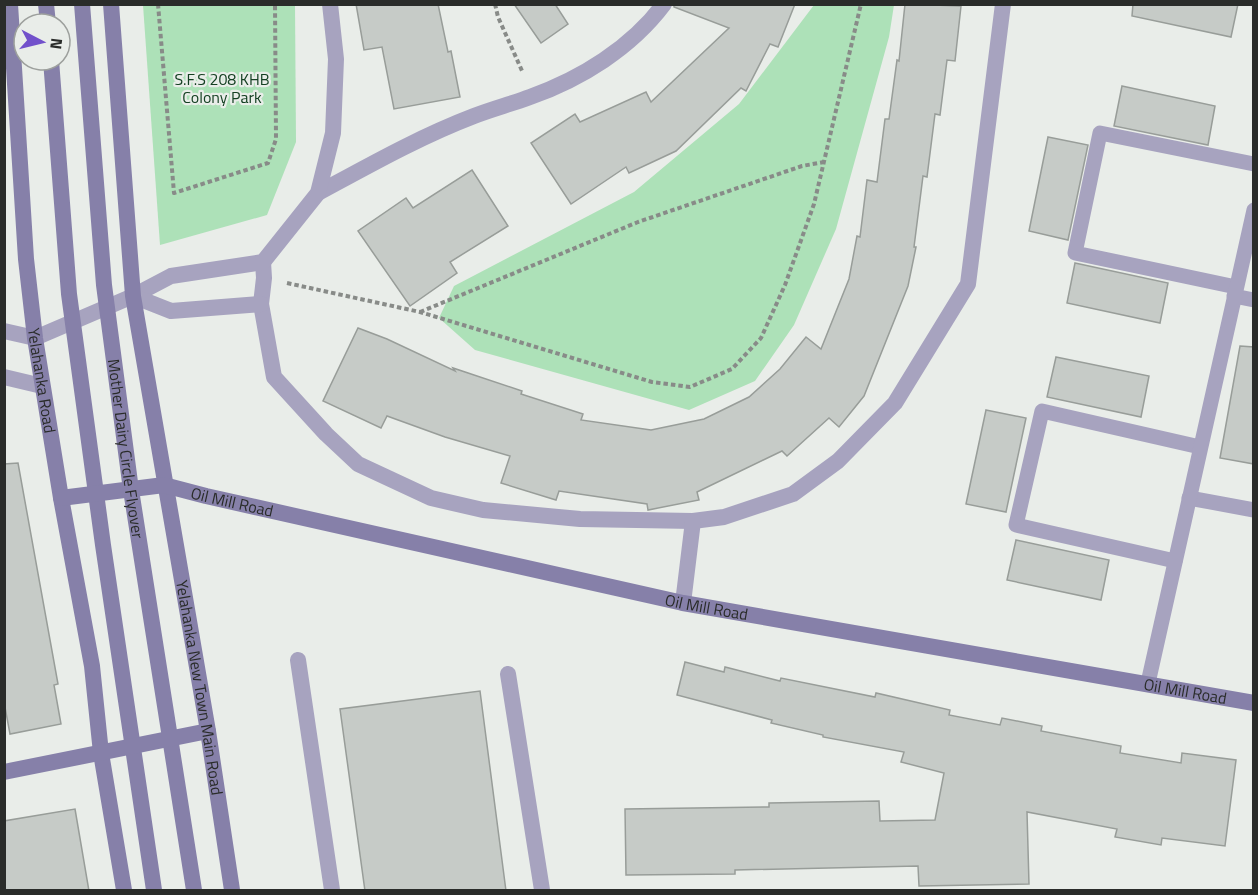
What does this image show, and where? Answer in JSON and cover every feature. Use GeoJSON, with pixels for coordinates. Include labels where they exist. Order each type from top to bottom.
{"type":"FeatureCollection","features":[{"type":"Feature","properties":{"kind":"main road","name":"Yelahanka Road"},"geometry":{"type":"LineString","coordinates":[[10,4],[26,259],[34,338],[92,666],[101,753]]}},
{"type":"Feature","properties":{"kind":"main road","name":"Mother Dairy Circle Flyover"},"geometry":{"type":"LineString","coordinates":[[82,4],[104,285],[131,490],[194,891]]}},
{"type":"Feature","properties":{"kind":"main road"},"geometry":{"type":"LineString","coordinates":[[61,498],[164,485],[133,296],[111,4]]}},
{"type":"Feature","properties":{"kind":"main road"},"geometry":{"type":"LineString","coordinates":[[52,72],[69,294],[154,891]]}},
{"type":"Feature","properties":{"kind":"main road","name":"Oil Mill Road"},"geometry":{"type":"LineString","coordinates":[[164,485],[683,603],[1254,703]]}},
{"type":"Feature","properties":{"kind":"main road","name":"Yelahanka New Town Main Road"},"geometry":{"type":"LineString","coordinates":[[164,485],[208,731],[232,891]]}},
{"type":"Feature","properties":{"kind":"main road"},"geometry":{"type":"LineString","coordinates":[[4,772],[208,731]]}},
{"type":"Feature","properties":{"kind":"main road"},"geometry":{"type":"LineString","coordinates":[[101,753],[124,891]]}},
{"type":"Feature","properties":{"kind":"street"},"geometry":{"type":"LineString","coordinates":[[330,4],[336,59],[333,133],[318,194],[264,270],[261,304],[274,377],[326,434],[358,464],[431,498],[483,510],[580,519],[693,521],[724,517],[793,494],[838,461],[895,403],[968,284],[1003,4]]}},
{"type":"Feature","properties":{"kind":"street"},"geometry":{"type":"LineString","coordinates":[[318,194],[386,156],[473,116],[532,96],[587,71],[637,34],[664,4]]}},
{"type":"Feature","properties":{"kind":"street"},"geometry":{"type":"LineString","coordinates":[[4,331],[34,338],[133,296],[171,276],[264,270]]}},
{"type":"Feature","properties":{"kind":"street"},"geometry":{"type":"LineString","coordinates":[[133,296],[171,311],[261,304]]}},
{"type":"Feature","properties":{"kind":"street"},"geometry":{"type":"LineString","coordinates":[[4,377],[42,386]]}},
{"type":"Feature","properties":{"kind":"street"},"geometry":{"type":"LineString","coordinates":[[683,603],[693,521]]}},
{"type":"Feature","properties":{"kind":"street"},"geometry":{"type":"LineString","coordinates":[[298,660],[332,891]]}},
{"type":"Feature","properties":{"kind":"street"},"geometry":{"type":"LineString","coordinates":[[508,674],[542,891]]}},
{"type":"Feature","properties":{"kind":"lane"},"geometry":{"type":"LineString","coordinates":[[1254,164],[1100,133],[1075,253],[1235,292],[1254,300]]}},
{"type":"Feature","properties":{"kind":"lane"},"geometry":{"type":"LineString","coordinates":[[1148,684],[1254,210]]}},
{"type":"Feature","properties":{"kind":"lane"},"geometry":{"type":"LineString","coordinates":[[1175,561],[1016,525],[1042,411],[1200,447]]}},
{"type":"Feature","properties":{"kind":"lane"},"geometry":{"type":"LineString","coordinates":[[1189,498],[1254,510]]}},
{"type":"Feature","properties":{"kind":"path"},"geometry":{"type":"LineString","coordinates":[[158,4],[174,193],[268,163],[276,139],[275,4]]}},
{"type":"Feature","properties":{"kind":"path"},"geometry":{"type":"LineString","coordinates":[[495,4],[498,17],[520,63],[532,96]]}},
{"type":"Feature","properties":{"kind":"path"},"geometry":{"type":"LineString","coordinates":[[264,270],[420,312],[652,382],[690,387],[732,369],[761,338],[785,285],[810,214],[861,4]]}},
{"type":"Feature","properties":{"kind":"path"},"geometry":{"type":"LineString","coordinates":[[420,312],[638,222],[802,165],[824,162]]}},
{"type":"Feature","properties":{"kind":"green space","name":"S.F.S 208 KHB Colony Park"},"geometry":{"type":"Polygon","coordinates":[[[143,5],[295,5],[296,142],[267,215],[160,245],[143,5]]]}},
{"type":"Feature","properties":{"kind":"green space"},"geometry":{"type":"Polygon","coordinates":[[[814,5],[894,5],[889,37],[836,229],[794,325],[755,381],[689,410],[475,350],[439,318],[454,286],[634,192],[739,104],[814,5]]]}},
{"type":"Feature","properties":{"kind":"building"},"geometry":{"type":"Polygon","coordinates":[[[356,4],[438,4],[448,52],[451,51],[460,97],[394,109],[382,47],[364,50],[356,4]]]}},
{"type":"Feature","properties":{"kind":"building"},"geometry":{"type":"Polygon","coordinates":[[[514,4],[555,4],[568,24],[541,43],[514,4]]]}},
{"type":"Feature","properties":{"kind":"building"},"geometry":{"type":"Polygon","coordinates":[[[674,4],[795,4],[778,47],[770,44],[746,91],[741,88],[676,151],[629,173],[626,167],[571,204],[531,143],[575,114],[580,122],[646,92],[651,102],[729,28],[674,7],[674,4]]]}},
{"type":"Feature","properties":{"kind":"building"},"geometry":{"type":"Polygon","coordinates":[[[905,4],[961,6],[955,61],[947,60],[940,115],[935,114],[927,177],[923,176],[914,247],[916,247],[908,286],[864,396],[839,427],[829,418],[787,456],[782,451],[697,492],[699,500],[648,510],[647,504],[559,491],[556,500],[501,483],[510,456],[445,437],[387,416],[381,428],[323,401],[358,328],[455,371],[453,368],[522,391],[521,394],[583,414],[581,420],[651,430],[704,419],[749,397],[780,369],[806,337],[821,349],[849,279],[857,236],[860,237],[867,180],[877,182],[885,119],[889,119],[897,60],[899,61],[905,4]]]}},
{"type":"Feature","properties":{"kind":"building"},"geometry":{"type":"Polygon","coordinates":[[[1133,4],[1238,4],[1231,37],[1132,16],[1133,4]]]}},
{"type":"Feature","properties":{"kind":"building"},"geometry":{"type":"Polygon","coordinates":[[[1122,86],[1215,106],[1208,145],[1114,126],[1122,86]]]}},
{"type":"Feature","properties":{"kind":"building"},"geometry":{"type":"Polygon","coordinates":[[[1048,137],[1088,145],[1068,240],[1029,231],[1048,137]]]}},
{"type":"Feature","properties":{"kind":"building"},"geometry":{"type":"Polygon","coordinates":[[[472,170],[508,226],[450,262],[457,273],[410,306],[358,231],[406,198],[413,208],[472,170]]]}},
{"type":"Feature","properties":{"kind":"building"},"geometry":{"type":"Polygon","coordinates":[[[1075,263],[1168,283],[1160,323],[1067,303],[1075,263]]]}},
{"type":"Feature","properties":{"kind":"building"},"geometry":{"type":"Polygon","coordinates":[[[1240,346],[1254,347],[1254,464],[1220,458],[1240,346]]]}},
{"type":"Feature","properties":{"kind":"building"},"geometry":{"type":"Polygon","coordinates":[[[1056,357],[1149,376],[1141,417],[1047,397],[1056,357]]]}},
{"type":"Feature","properties":{"kind":"building"},"geometry":{"type":"Polygon","coordinates":[[[986,410],[1026,418],[1006,512],[966,504],[986,410]]]}},
{"type":"Feature","properties":{"kind":"building"},"geometry":{"type":"Polygon","coordinates":[[[18,463],[58,684],[54,685],[61,724],[10,734],[4,702],[4,464],[18,463]]]}},
{"type":"Feature","properties":{"kind":"building"},"geometry":{"type":"Polygon","coordinates":[[[1016,540],[1109,560],[1101,600],[1007,580],[1016,540]]]}},
{"type":"Feature","properties":{"kind":"building"},"geometry":{"type":"Polygon","coordinates":[[[685,662],[724,672],[725,667],[780,681],[781,678],[875,697],[876,693],[950,710],[949,715],[1000,725],[1002,718],[1042,726],[1041,731],[1121,746],[1120,753],[1181,763],[1182,753],[1236,760],[1225,846],[1162,838],[1161,845],[1115,837],[1117,829],[1027,812],[1029,884],[919,886],[918,866],[735,870],[735,874],[626,875],[625,809],[769,807],[769,803],[879,801],[880,821],[935,820],[944,773],[901,762],[904,752],[823,737],[823,735],[771,723],[772,720],[677,695],[685,662]]]}},
{"type":"Feature","properties":{"kind":"building"},"geometry":{"type":"Polygon","coordinates":[[[480,691],[506,891],[365,891],[340,709],[480,691]]]}},
{"type":"Feature","properties":{"kind":"building"},"geometry":{"type":"Polygon","coordinates":[[[75,809],[89,891],[4,891],[4,821],[75,809]]]}}]}
